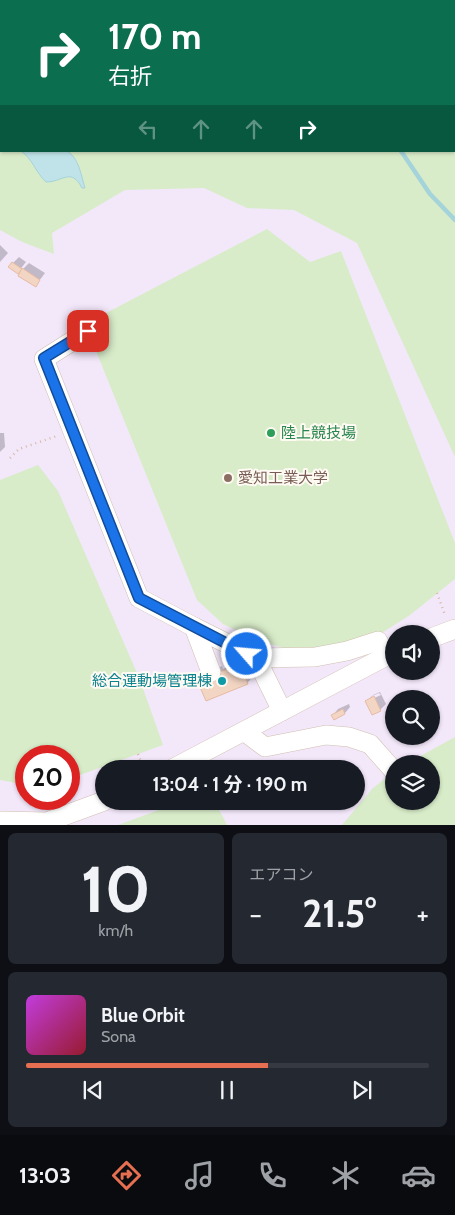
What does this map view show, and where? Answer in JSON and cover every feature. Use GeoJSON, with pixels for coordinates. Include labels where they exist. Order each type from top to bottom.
{"type":"FeatureCollection","features":[{"type":"Feature","properties":{"kind":"lane"},"geometry":{"type":"LineString","coordinates":[[88,331],[44,358],[139,598],[256,658],[316,657],[347,651],[378,641],[385,649]]}},
{"type":"Feature","properties":{"kind":"lane"},"geometry":{"type":"LineString","coordinates":[[194,627],[211,672]]}},
{"type":"Feature","properties":{"kind":"lane"},"geometry":{"type":"LineString","coordinates":[[440,634],[453,629]]}},
{"type":"Feature","properties":{"kind":"lane"},"geometry":{"type":"LineString","coordinates":[[190,760],[385,657]]}},
{"type":"Feature","properties":{"kind":"lane"},"geometry":{"type":"LineString","coordinates":[[256,658],[282,711]]}},
{"type":"Feature","properties":{"kind":"lane"},"geometry":{"type":"LineString","coordinates":[[245,732],[265,747],[326,735],[349,737],[370,744],[385,761]]}},
{"type":"Feature","properties":{"kind":"lane"},"geometry":{"type":"LineString","coordinates":[[0,821],[47,822],[95,803]]}},
{"type":"Feature","properties":{"kind":"path"},"geometry":{"type":"LineString","coordinates":[[10,458],[19,449],[72,430]]}},
{"type":"Feature","properties":{"kind":"path"},"geometry":{"type":"LineString","coordinates":[[437,593],[453,629]]}},
{"type":"Feature","properties":{"kind":"path"},"geometry":{"type":"LineString","coordinates":[[138,754],[140,760]]}},
{"type":"Feature","properties":{"kind":"shaded area","name":"愛知工業大学"},"geometry":{"type":"Polygon","coordinates":[[[0,170],[272,173],[455,322],[455,825],[0,825],[0,170]]]}},
{"type":"Feature","properties":{"kind":"green space"},"geometry":{"type":"Polygon","coordinates":[[[0,152],[455,152],[455,457],[357,243],[294,210],[247,208],[204,188],[125,190],[52,233],[54,254],[22,242],[0,230],[0,152]]]}},
{"type":"Feature","properties":{"kind":"green space","name":"陸上競技場"},"geometry":{"type":"Polygon","coordinates":[[[267,229],[310,262],[341,251],[455,543],[455,579],[410,615],[394,625],[385,625],[385,631],[374,638],[300,653],[257,640],[223,624],[197,600],[85,324],[267,229]]]}},
{"type":"Feature","properties":{"kind":"green space"},"geometry":{"type":"Polygon","coordinates":[[[38,465],[58,491],[140,680],[163,745],[122,760],[95,760],[95,770],[80,775],[80,745],[15,745],[15,783],[0,780],[0,480],[38,465]]]}},
{"type":"Feature","properties":{"kind":"green space"},"geometry":{"type":"Polygon","coordinates":[[[455,737],[455,825],[342,825],[354,810],[365,810],[365,797],[385,778],[385,810],[440,810],[440,755],[422,755],[455,737]]]}},
{"type":"Feature","properties":{"kind":"green space"},"geometry":{"type":"Polygon","coordinates":[[[159,810],[219,810],[227,825],[118,825],[159,810]]]}},
{"type":"Feature","properties":{"kind":"water"},"geometry":{"type":"Polygon","coordinates":[[[22,152],[68,152],[77,162],[85,188],[82,188],[74,178],[70,177],[46,182],[22,152]]]}},
{"type":"Feature","properties":{"kind":"building"},"geometry":{"type":"Polygon","coordinates":[[[12,262],[22,269],[18,274],[8,267],[12,262]]]}},
{"type":"Feature","properties":{"kind":"building"},"geometry":{"type":"Polygon","coordinates":[[[22,268],[40,280],[36,287],[18,276],[22,268]]]}},
{"type":"Feature","properties":{"kind":"building","name":"総合運動場管理棟"},"geometry":{"type":"Polygon","coordinates":[[[240,664],[248,684],[206,701],[196,678],[219,669],[220,672],[240,664]]]}},
{"type":"Feature","properties":{"kind":"building"},"geometry":{"type":"Polygon","coordinates":[[[374,696],[381,711],[372,715],[365,701],[374,696]]]}},
{"type":"Feature","properties":{"kind":"building"},"geometry":{"type":"Polygon","coordinates":[[[343,709],[345,714],[334,720],[331,715],[343,709]]]}},
{"type":"Feature","properties":{"kind":"waterway"},"geometry":{"type":"LineString","coordinates":[[402,152],[430,194],[455,220]]}},
{"type":"Feature","properties":{"kind":"place","name":"陸上競技場"},"geometry":{"type":"Point","coordinates":[271,433]}},
{"type":"Feature","properties":{"kind":"place","name":"愛知工業大学"},"geometry":{"type":"Point","coordinates":[228,478]}},
{"type":"Feature","properties":{"kind":"place","name":"総合運動場管理棟"},"geometry":{"type":"Point","coordinates":[222,681]}},
{"type":"Feature","properties":{"kind":"route"},"geometry":{"type":"LineString","coordinates":[[88,331],[44,358],[139,598],[247,654]]}}]}
